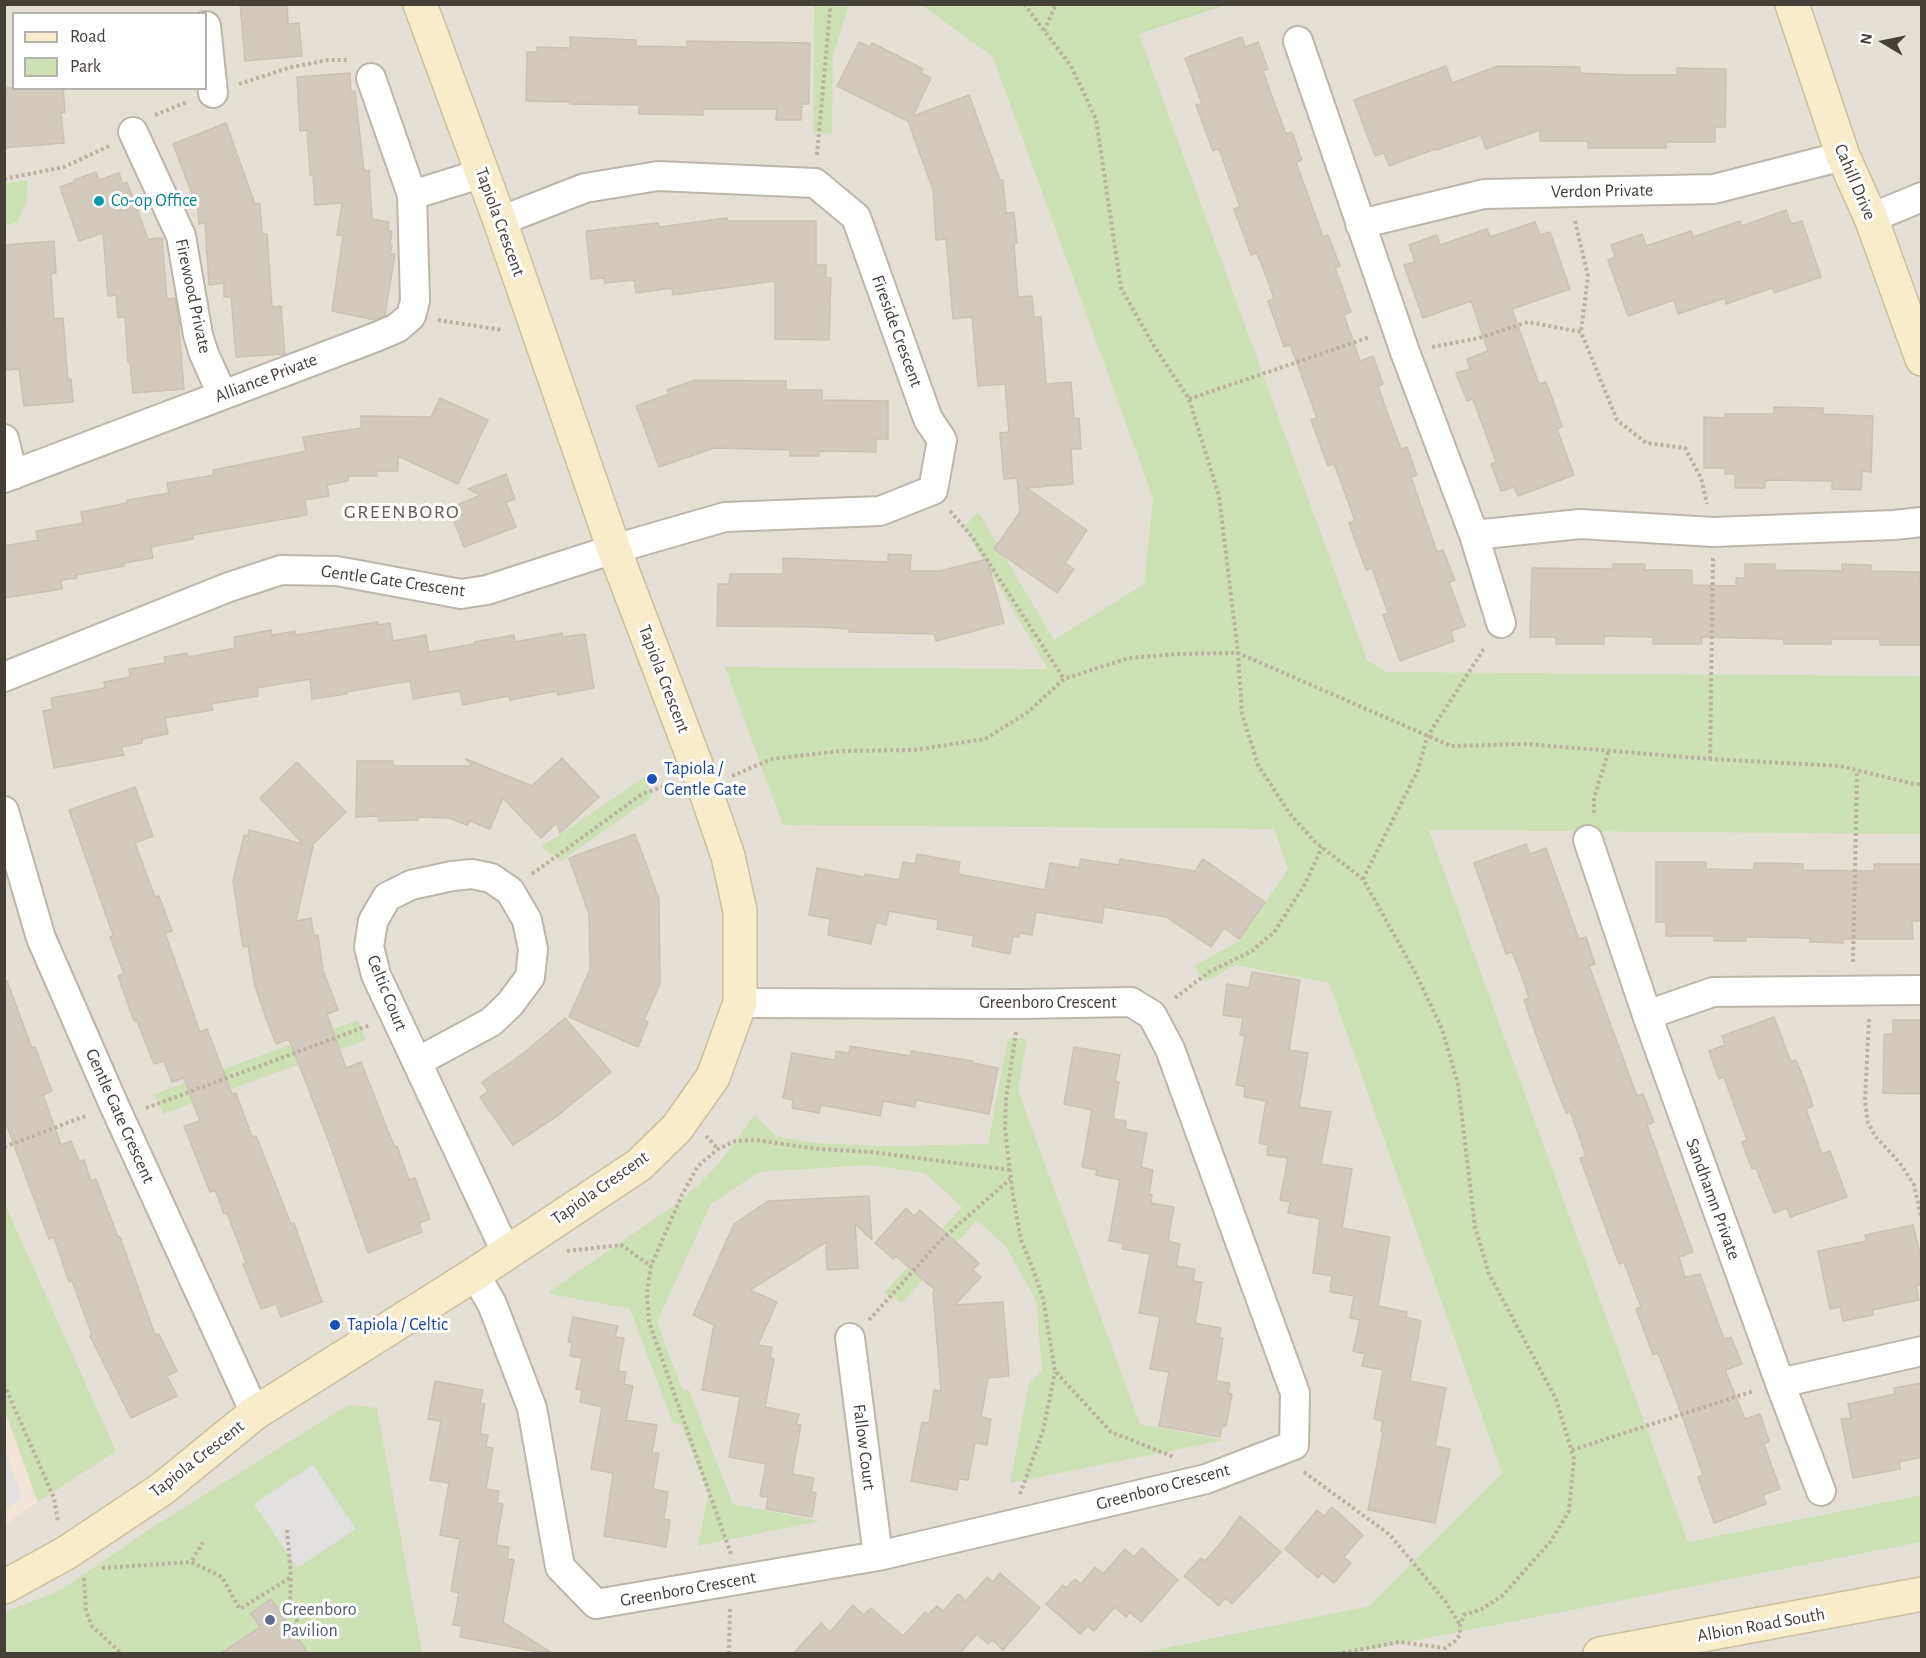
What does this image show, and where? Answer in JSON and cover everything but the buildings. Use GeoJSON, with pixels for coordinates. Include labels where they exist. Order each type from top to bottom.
{"type":"FeatureCollection","features":[{"type":"Feature","properties":{"kind":"street","name":"Tapiola Crescent"},"geometry":{"type":"LineString","coordinates":[[4,1587],[74,1558],[255,1413],[507,1254],[639,1165],[677,1128],[713,1077],[740,1003],[740,911],[728,856],[614,549],[500,220],[420,4]]}},
{"type":"Feature","properties":{"kind":"street","name":"Cahill Drive"},"geometry":{"type":"LineString","coordinates":[[1792,4],[1843,156],[1870,218],[1922,359]]}},
{"type":"Feature","properties":{"kind":"street"},"geometry":{"type":"LineString","coordinates":[[207,36],[213,93]]}},
{"type":"Feature","properties":{"kind":"street"},"geometry":{"type":"LineString","coordinates":[[1298,41],[1401,340],[1474,535],[1501,623]]}},
{"type":"Feature","properties":{"kind":"street"},"geometry":{"type":"LineString","coordinates":[[371,78],[412,195],[415,301],[411,316]]}},
{"type":"Feature","properties":{"kind":"street","name":"Firewood Private"},"geometry":{"type":"LineString","coordinates":[[133,132],[181,236],[198,335],[222,394]]}},
{"type":"Feature","properties":{"kind":"street","name":"Verdon Private"},"geometry":{"type":"LineString","coordinates":[[1360,224],[1484,194],[1714,189],[1843,156]]}},
{"type":"Feature","properties":{"kind":"street"},"geometry":{"type":"LineString","coordinates":[[412,195],[483,173]]}},
{"type":"Feature","properties":{"kind":"street"},"geometry":{"type":"LineString","coordinates":[[500,220],[585,188],[658,176],[814,183]]}},
{"type":"Feature","properties":{"kind":"street","name":"Fireside Crescent"},"geometry":{"type":"LineString","coordinates":[[814,183],[856,217],[928,419],[942,440],[933,490]]}},
{"type":"Feature","properties":{"kind":"street"},"geometry":{"type":"LineString","coordinates":[[1870,218],[1922,197]]}},
{"type":"Feature","properties":{"kind":"street","name":"Alliance Private"},"geometry":{"type":"LineString","coordinates":[[9,477],[376,337],[397,328],[411,316]]}},
{"type":"Feature","properties":{"kind":"street"},"geometry":{"type":"LineString","coordinates":[[4,439],[9,477]]}},
{"type":"Feature","properties":{"kind":"street"},"geometry":{"type":"LineString","coordinates":[[614,549],[725,517],[880,512],[933,490]]}},
{"type":"Feature","properties":{"kind":"street"},"geometry":{"type":"LineString","coordinates":[[1474,535],[1580,524],[1713,532],[1922,522]]}},
{"type":"Feature","properties":{"kind":"street","name":"Gentle Gate Crescent"},"geometry":{"type":"LineString","coordinates":[[4,677],[229,587],[280,570],[338,571],[460,594],[487,590],[614,549]]}},
{"type":"Feature","properties":{"kind":"street","name":"Gentle Gate Crescent"},"geometry":{"type":"LineString","coordinates":[[4,811],[41,938],[255,1413]]}},
{"type":"Feature","properties":{"kind":"street","name":"Sandhamn Private"},"geometry":{"type":"LineString","coordinates":[[1588,840],[1647,1015],[1821,1491]]}},
{"type":"Feature","properties":{"kind":"street","name":"Celtic Court"},"geometry":{"type":"LineString","coordinates":[[507,1254],[376,975],[369,947],[373,921],[387,897],[411,885],[472,874],[491,878],[510,891]]}},
{"type":"Feature","properties":{"kind":"street"},"geometry":{"type":"LineString","coordinates":[[417,1062],[491,1022],[510,1004],[530,977],[533,949],[527,920],[510,891]]}},
{"type":"Feature","properties":{"kind":"street"},"geometry":{"type":"LineString","coordinates":[[1647,1015],[1713,992],[1922,990]]}},
{"type":"Feature","properties":{"kind":"street","name":"Greenboro Crescent"},"geometry":{"type":"LineString","coordinates":[[475,1274],[492,1304],[532,1408],[560,1567],[596,1605],[878,1556],[1206,1479],[1294,1445],[1295,1393],[1170,1049],[1152,1015],[1131,1002],[740,1003]]}},
{"type":"Feature","properties":{"kind":"street","name":"Fallow Court"},"geometry":{"type":"LineString","coordinates":[[850,1338],[878,1556]]}},
{"type":"Feature","properties":{"kind":"street"},"geometry":{"type":"LineString","coordinates":[[1780,1383],[1922,1351]]}},
{"type":"Feature","properties":{"kind":"street","name":"Albion Road South"},"geometry":{"type":"LineString","coordinates":[[1600,1653],[1922,1594]]}},
{"type":"Feature","properties":{"kind":"path"},"geometry":{"type":"LineString","coordinates":[[814,183],[830,4]]}},
{"type":"Feature","properties":{"kind":"path"},"geometry":{"type":"LineString","coordinates":[[1024,4],[1071,66],[1096,119],[1121,288],[1154,346],[1190,399],[1219,496],[1238,653],[1242,714],[1258,765],[1290,814],[1322,847],[1363,879],[1416,974],[1442,1029],[1458,1084],[1475,1227],[1489,1274],[1556,1399],[1574,1459],[1569,1511],[1551,1541],[1503,1595],[1482,1609],[1464,1615],[1460,1635],[1455,1641],[1445,1648],[1399,1642],[1336,1653]]}},
{"type":"Feature","properties":{"kind":"path"},"geometry":{"type":"LineString","coordinates":[[1044,31],[1056,4]]}},
{"type":"Feature","properties":{"kind":"path"},"geometry":{"type":"LineString","coordinates":[[1568,192],[1588,276],[1581,333],[1617,420],[1646,444],[1684,448],[1701,478],[1713,532],[1710,759]]}},
{"type":"Feature","properties":{"kind":"path"},"geometry":{"type":"LineString","coordinates":[[411,316],[502,330]]}},
{"type":"Feature","properties":{"kind":"path"},"geometry":{"type":"LineString","coordinates":[[1190,399],[1401,340],[1479,339],[1528,322],[1581,333]]}},
{"type":"Feature","properties":{"kind":"path"},"geometry":{"type":"LineString","coordinates":[[933,490],[973,538],[1064,679]]}},
{"type":"Feature","properties":{"kind":"path"},"geometry":{"type":"LineString","coordinates":[[1363,879],[1418,770],[1427,737],[1501,623]]}},
{"type":"Feature","properties":{"kind":"path"},"geometry":{"type":"LineString","coordinates":[[510,891],[642,794],[702,781],[772,759],[840,751],[914,750],[985,739],[1028,711],[1064,679],[1129,658],[1176,654],[1238,653],[1451,746],[1527,744],[1710,759],[1840,766],[1922,784]]}},
{"type":"Feature","properties":{"kind":"path"},"geometry":{"type":"LineString","coordinates":[[1588,840],[1594,825],[1594,798],[1609,750]]}},
{"type":"Feature","properties":{"kind":"path"},"geometry":{"type":"LineString","coordinates":[[1857,771],[1861,991],[1865,1101],[1868,1123],[1876,1137],[1900,1163],[1914,1185],[1922,1220]]}},
{"type":"Feature","properties":{"kind":"path"},"geometry":{"type":"LineString","coordinates":[[1152,1015],[1209,972],[1252,951],[1275,931],[1305,884],[1322,847]]}},
{"type":"Feature","properties":{"kind":"path"},"geometry":{"type":"LineString","coordinates":[[1010,1525],[1043,1431],[1055,1371],[1043,1298],[1021,1240],[1005,1129],[1006,1099],[1020,1004]]}},
{"type":"Feature","properties":{"kind":"path"},"geometry":{"type":"LineString","coordinates":[[4,1147],[396,1016]]}},
{"type":"Feature","properties":{"kind":"path"},"geometry":{"type":"LineString","coordinates":[[729,1653],[731,1555],[649,1322],[646,1293],[651,1266],[682,1195],[698,1166],[718,1149],[735,1141],[755,1140],[1010,1170]]}},
{"type":"Feature","properties":{"kind":"path"},"geometry":{"type":"LineString","coordinates":[[850,1338],[941,1239],[1011,1179]]}},
{"type":"Feature","properties":{"kind":"path"},"geometry":{"type":"LineString","coordinates":[[566,1252],[621,1245],[651,1266]]}},
{"type":"Feature","properties":{"kind":"path"},"geometry":{"type":"LineString","coordinates":[[1055,1371],[1111,1432],[1189,1462],[1206,1479]]}},
{"type":"Feature","properties":{"kind":"path"},"geometry":{"type":"LineString","coordinates":[[1572,1450],[1780,1383]]}},
{"type":"Feature","properties":{"kind":"path"},"geometry":{"type":"LineString","coordinates":[[4,1384],[54,1498],[58,1526],[74,1558],[86,1611],[93,1626],[122,1653]]}},
{"type":"Feature","properties":{"kind":"path"},"geometry":{"type":"LineString","coordinates":[[1276,1452],[1390,1534],[1445,1601],[1460,1626]]}},
{"type":"Feature","properties":{"kind":"path"},"geometry":{"type":"LineString","coordinates":[[287,1530],[291,1577],[290,1604],[299,1626]]}},
{"type":"Feature","properties":{"kind":"path"},"geometry":{"type":"LineString","coordinates":[[191,1562],[203,1542]]}},
{"type":"Feature","properties":{"kind":"path"},"geometry":{"type":"LineString","coordinates":[[74,1558],[105,1567],[191,1562],[222,1576],[240,1609],[291,1577]]}},
{"type":"Feature","properties":{"kind":"shaded area"},"geometry":{"type":"Polygon","coordinates":[[[5,5],[1921,5],[1921,1653],[5,1654],[5,5]]]}},
{"type":"Feature","properties":{"kind":"shaded area"},"geometry":{"type":"Polygon","coordinates":[[[4,1411],[38,1502],[5,1525],[4,1525],[4,1411]]]}},
{"type":"Feature","properties":{"kind":"shaded area"},"geometry":{"type":"Polygon","coordinates":[[[4,1447],[22,1498],[5,1509],[4,1509],[4,1447]]]}},
{"type":"Feature","properties":{"kind":"shaded area"},"geometry":{"type":"Polygon","coordinates":[[[313,1465],[356,1529],[297,1568],[254,1504],[313,1465]]]}},
{"type":"Feature","properties":{"kind":"green space"},"geometry":{"type":"Polygon","coordinates":[[[814,5],[849,5],[833,56],[832,134],[813,133],[814,5]]]}},
{"type":"Feature","properties":{"kind":"green space"},"geometry":{"type":"Polygon","coordinates":[[[910,5],[1226,5],[1139,34],[1367,660],[1386,672],[1921,676],[1921,834],[1429,830],[1688,1542],[1921,1495],[1921,1542],[1351,1653],[1141,1653],[1369,1606],[1502,1473],[1329,983],[1235,965],[1205,982],[1194,966],[1239,941],[1288,869],[1274,829],[783,825],[725,667],[1048,669],[964,527],[978,512],[1054,640],[1144,584],[1153,498],[993,57],[923,6],[910,5]]]}},
{"type":"Feature","properties":{"kind":"green space"},"geometry":{"type":"Polygon","coordinates":[[[28,180],[27,201],[17,222],[5,226],[5,183],[28,180]]]}},
{"type":"Feature","properties":{"kind":"green space"},"geometry":{"type":"Polygon","coordinates":[[[645,777],[652,797],[561,861],[541,847],[645,777]]]}},
{"type":"Feature","properties":{"kind":"green space"},"geometry":{"type":"Polygon","coordinates":[[[358,1020],[366,1040],[163,1114],[155,1094],[358,1020]]]}},
{"type":"Feature","properties":{"kind":"green space"},"geometry":{"type":"Polygon","coordinates":[[[1008,1038],[1027,1039],[1018,1090],[1140,1424],[1225,1440],[1010,1483],[1029,1383],[1042,1370],[1036,1300],[1006,1247],[977,1220],[902,1303],[884,1293],[962,1207],[925,1173],[868,1165],[759,1172],[711,1204],[657,1322],[682,1389],[689,1390],[733,1504],[820,1521],[698,1546],[708,1494],[681,1424],[673,1423],[630,1309],[551,1294],[550,1291],[679,1202],[720,1162],[754,1115],[776,1136],[813,1143],[881,1146],[988,1144],[1008,1038]]]}},
{"type":"Feature","properties":{"kind":"green space"},"geometry":{"type":"Polygon","coordinates":[[[4,1202],[116,1451],[38,1502],[5,1411],[4,1202]]]}},
{"type":"Feature","properties":{"kind":"green space"},"geometry":{"type":"Polygon","coordinates":[[[348,1405],[377,1408],[422,1653],[5,1654],[5,1612],[61,1590],[153,1527],[348,1405]]]}},
{"type":"Feature","properties":{"kind":"place","name":"Co-op Office"},"geometry":{"type":"Point","coordinates":[99,201]}},
{"type":"Feature","properties":{"kind":"place","name":"Tapiola / Gentle Gate"},"geometry":{"type":"Point","coordinates":[652,779]}},
{"type":"Feature","properties":{"kind":"place","name":"Tapiola / Celtic"},"geometry":{"type":"Point","coordinates":[335,1325]}},
{"type":"Feature","properties":{"kind":"place","name":"Greenboro Pavilion"},"geometry":{"type":"Point","coordinates":[270,1620]}},
{"type":"Feature","properties":{"kind":"district","name":"GREENBORO"},"geometry":{"type":"Point","coordinates":[402,512]}}]}
